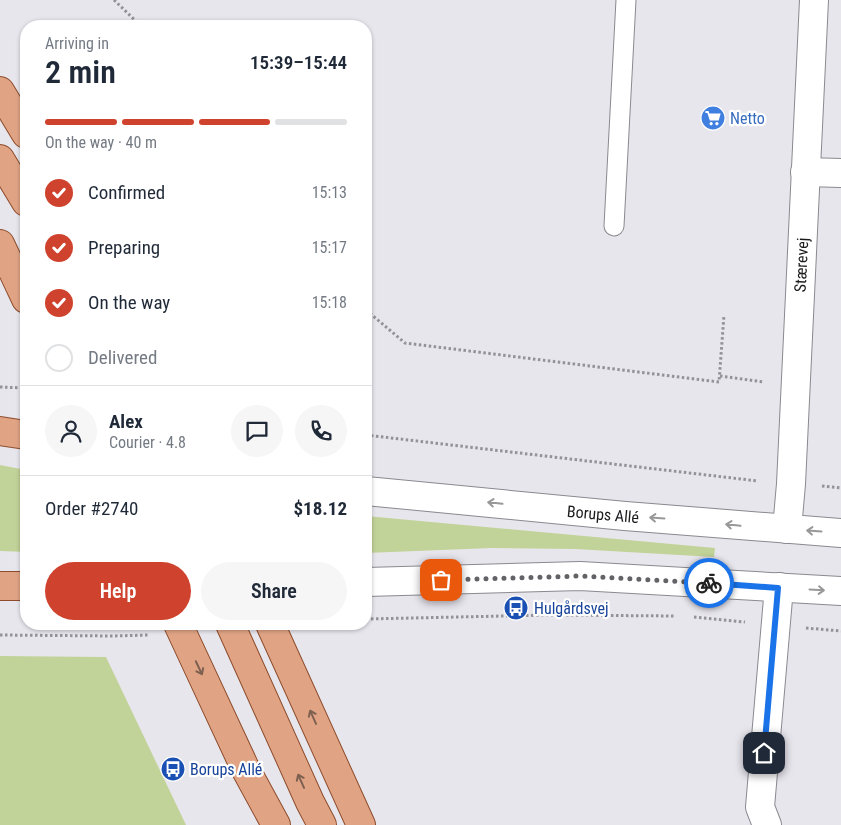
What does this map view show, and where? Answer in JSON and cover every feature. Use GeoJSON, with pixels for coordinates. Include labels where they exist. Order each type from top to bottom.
{"type":"FeatureCollection","features":[{"type":"Feature","properties":{"kind":"main road"},"geometry":{"type":"LineString","coordinates":[[0,91],[20,124]]}},
{"type":"Feature","properties":{"kind":"main road"},"geometry":{"type":"LineString","coordinates":[[0,159],[20,192]]}},
{"type":"Feature","properties":{"kind":"main road"},"geometry":{"type":"LineString","coordinates":[[0,244],[20,286]]}},
{"type":"Feature","properties":{"kind":"main road"},"geometry":{"type":"LineString","coordinates":[[0,431],[20,435]]}},
{"type":"Feature","properties":{"kind":"main road"},"geometry":{"type":"LineString","coordinates":[[0,586],[20,586]]}},
{"type":"Feature","properties":{"kind":"main road"},"geometry":{"type":"LineString","coordinates":[[181,630],[245,768],[276,825]]}},
{"type":"Feature","properties":{"kind":"main road"},"geometry":{"type":"LineString","coordinates":[[233,630],[322,825]]}},
{"type":"Feature","properties":{"kind":"main road"},"geometry":{"type":"LineString","coordinates":[[273,630],[361,825]]}},
{"type":"Feature","properties":{"kind":"street","name":"Stærevej"},"geometry":{"type":"LineString","coordinates":[[787,530],[814,0]]}},
{"type":"Feature","properties":{"kind":"street"},"geometry":{"type":"LineString","coordinates":[[805,172],[841,173]]}},
{"type":"Feature","properties":{"kind":"street","name":"Borups Allé"},"geometry":{"type":"LineString","coordinates":[[372,492],[625,516],[841,533]]}},
{"type":"Feature","properties":{"kind":"street"},"geometry":{"type":"LineString","coordinates":[[372,582],[580,576],[841,591]]}},
{"type":"Feature","properties":{"kind":"street"},"geometry":{"type":"LineString","coordinates":[[767,825],[760,807],[778,588]]}},
{"type":"Feature","properties":{"kind":"lane"},"geometry":{"type":"LineString","coordinates":[[614,226],[626,0]]}},
{"type":"Feature","properties":{"kind":"path"},"geometry":{"type":"LineString","coordinates":[[114,0],[135,20]]}},
{"type":"Feature","properties":{"kind":"path"},"geometry":{"type":"LineString","coordinates":[[372,315],[405,343],[719,382],[724,315]]}},
{"type":"Feature","properties":{"kind":"path"},"geometry":{"type":"LineString","coordinates":[[720,376],[795,385]]}},
{"type":"Feature","properties":{"kind":"path"},"geometry":{"type":"LineString","coordinates":[[2,387],[20,388]]}},
{"type":"Feature","properties":{"kind":"path"},"geometry":{"type":"LineString","coordinates":[[372,437],[758,481]]}},
{"type":"Feature","properties":{"kind":"path"},"geometry":{"type":"LineString","coordinates":[[372,619],[549,615],[678,616]]}},
{"type":"Feature","properties":{"kind":"path"},"geometry":{"type":"LineString","coordinates":[[687,617],[841,631]]}},
{"type":"Feature","properties":{"kind":"path"},"geometry":{"type":"LineString","coordinates":[[0,635],[112,636],[163,630]]}},
{"type":"Feature","properties":{"kind":"green space"},"geometry":{"type":"Polygon","coordinates":[[[0,465],[20,469],[20,552],[0,551],[0,465]]]}},
{"type":"Feature","properties":{"kind":"green space"},"geometry":{"type":"Polygon","coordinates":[[[372,517],[715,548],[714,557],[575,549],[492,548],[372,553],[372,517]]]}},
{"type":"Feature","properties":{"kind":"green space"},"geometry":{"type":"Polygon","coordinates":[[[0,656],[106,657],[186,825],[0,825],[0,656]]]}},
{"type":"Feature","properties":{"kind":"way so far"},"geometry":{"type":"LineString","coordinates":[[441,580],[580,576],[709,583]]}},
{"type":"Feature","properties":{"kind":"place","name":"Netto"},"geometry":{"type":"Point","coordinates":[713,118]}},
{"type":"Feature","properties":{"kind":"place","name":"Hulgårdsvej"},"geometry":{"type":"Point","coordinates":[516,608]}},
{"type":"Feature","properties":{"kind":"place","name":"Borups Allé"},"geometry":{"type":"Point","coordinates":[173,769]}},
{"type":"Feature","properties":{"kind":"route"},"geometry":{"type":"LineString","coordinates":[[709,583],[778,588],[764,753]]}}]}
